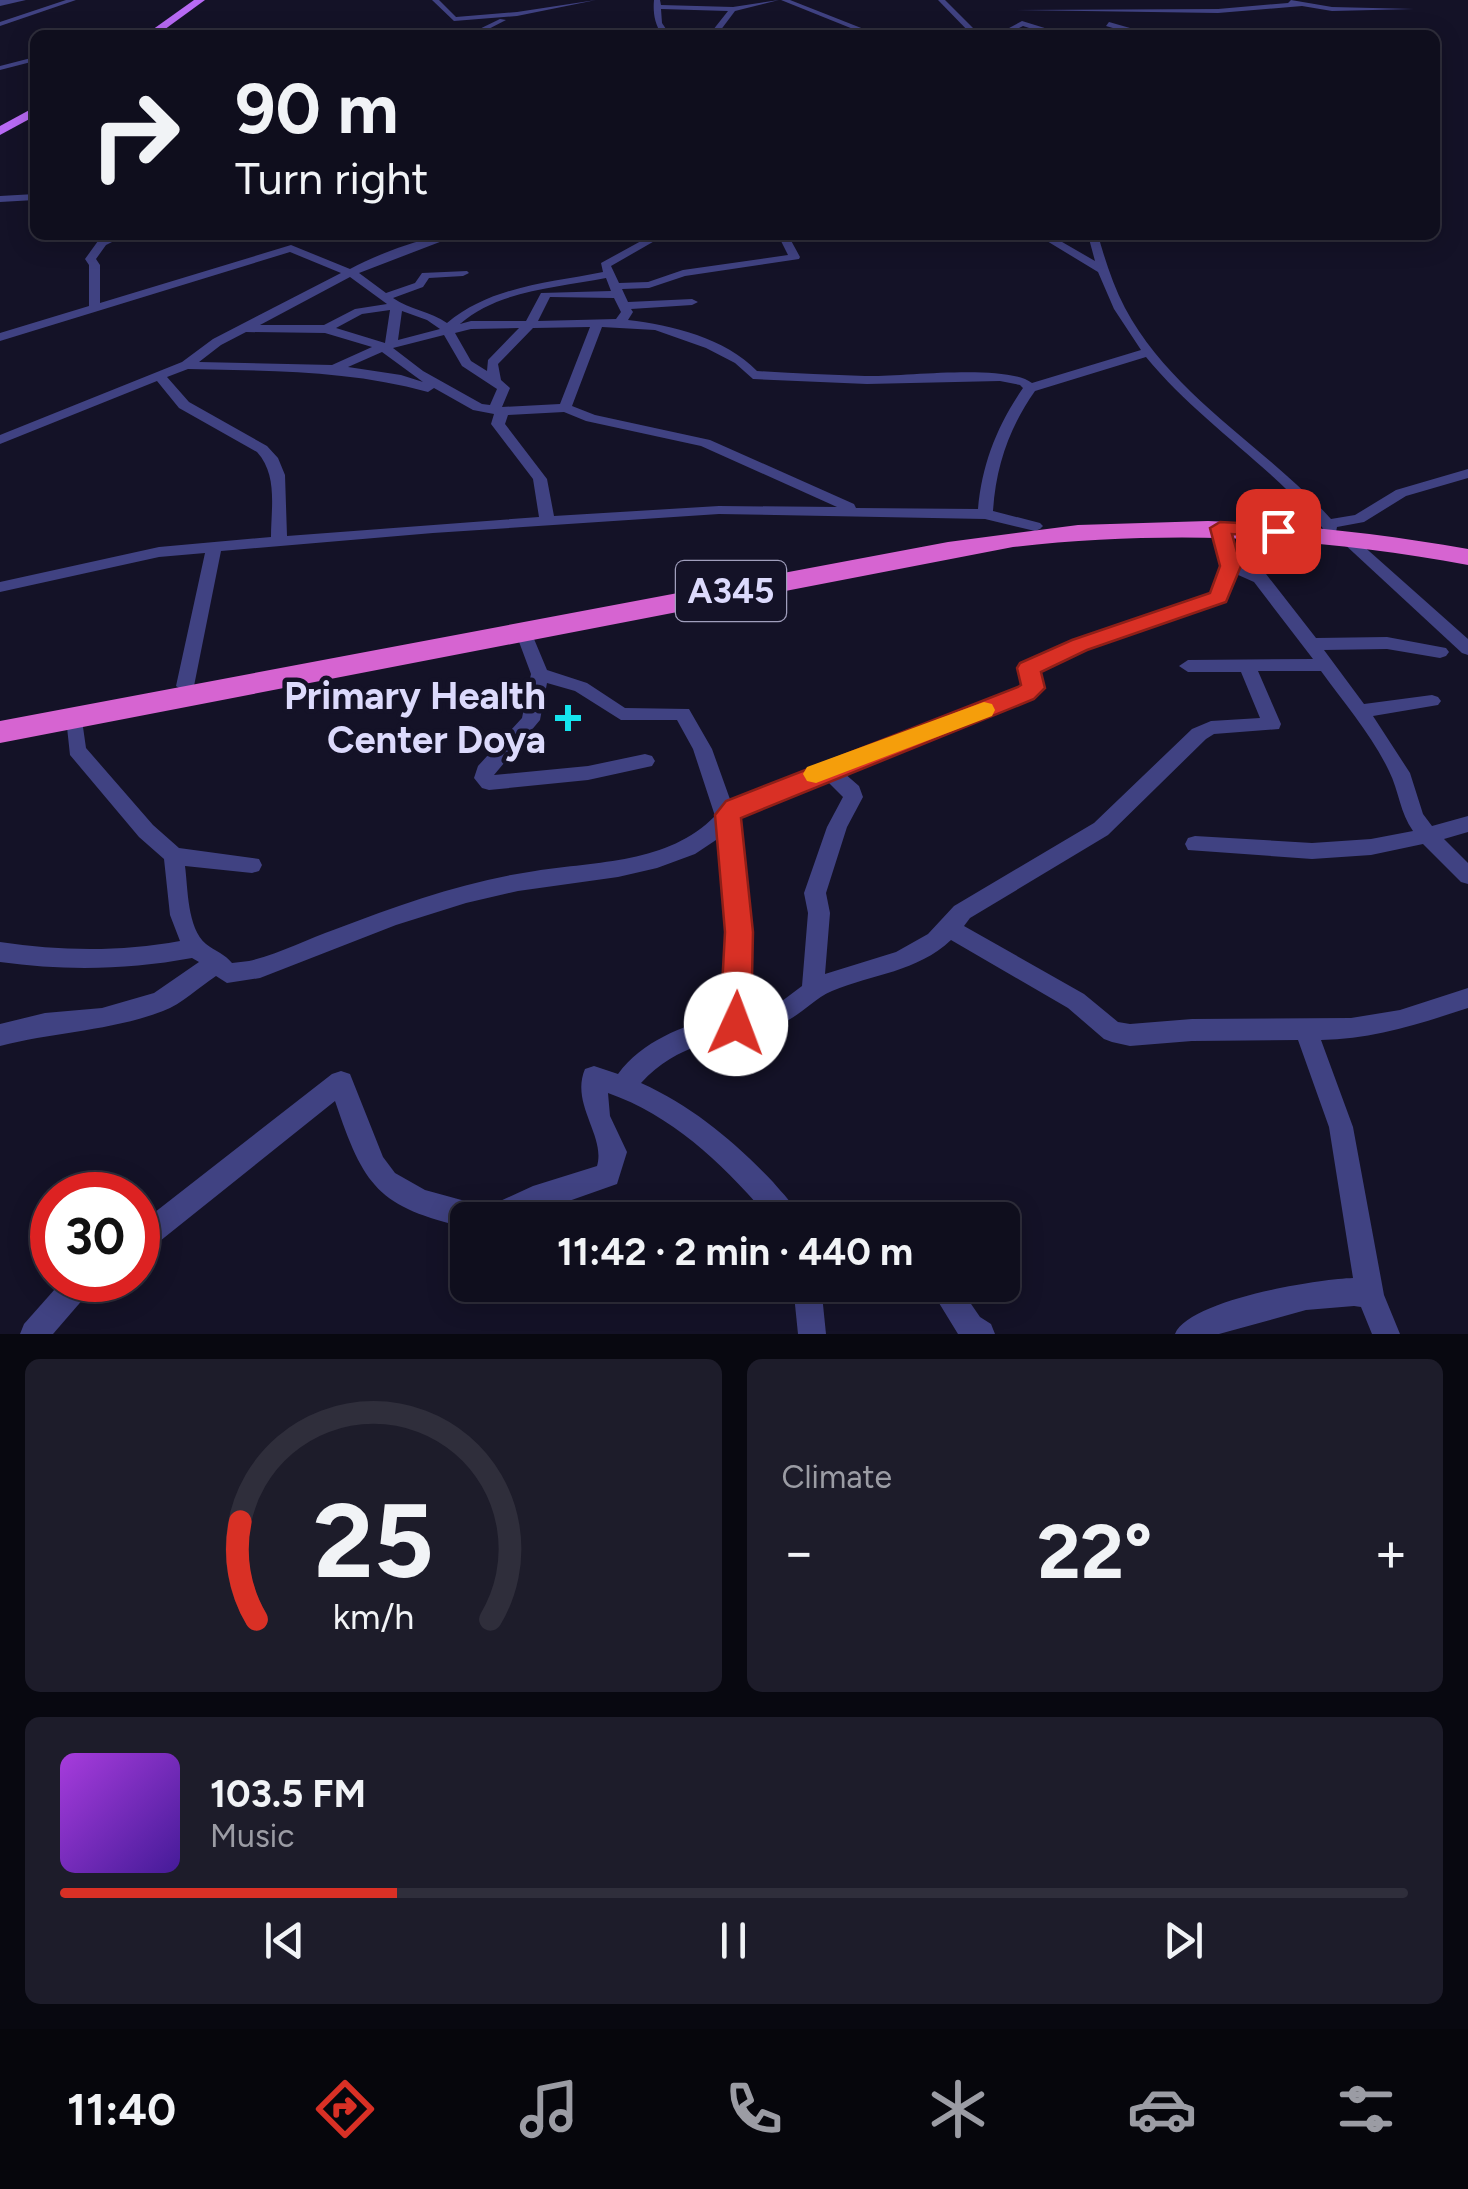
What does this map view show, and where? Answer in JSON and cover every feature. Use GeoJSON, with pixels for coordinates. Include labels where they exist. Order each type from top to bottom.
{"type":"FeatureCollection","features":[{"type":"Feature","properties":{"kind":"highway","name":"A345"},"geometry":{"type":"LineString","coordinates":[[0,722],[1035,526],[1161,519],[1335,530],[1468,549]]}},
{"type":"Feature","properties":{"kind":"highway","name":"A345"},"geometry":{"type":"LineString","coordinates":[[0,732],[1030,535],[1124,528],[1335,530],[1468,557]]}},
{"type":"Feature","properties":{"kind":"main road"},"geometry":{"type":"LineString","coordinates":[[149,30],[191,0]]}},
{"type":"Feature","properties":{"kind":"main road"},"geometry":{"type":"LineString","coordinates":[[157,30],[200,0]]}},
{"type":"Feature","properties":{"kind":"main road"},"geometry":{"type":"LineString","coordinates":[[0,133],[30,116]]}},
{"type":"Feature","properties":{"kind":"street"},"geometry":{"type":"LineString","coordinates":[[0,2],[8,0]]}},
{"type":"Feature","properties":{"kind":"street"},"geometry":{"type":"LineString","coordinates":[[0,2],[22,0]]}},
{"type":"Feature","properties":{"kind":"street"},"geometry":{"type":"LineString","coordinates":[[2,22],[73,0]]}},
{"type":"Feature","properties":{"kind":"street"},"geometry":{"type":"LineString","coordinates":[[434,0],[454,19],[539,11],[593,0]]}},
{"type":"Feature","properties":{"kind":"street"},"geometry":{"type":"LineString","coordinates":[[531,0],[539,11]]}},
{"type":"Feature","properties":{"kind":"street"},"geometry":{"type":"LineString","coordinates":[[663,30],[656,3],[733,9],[776,0]]}},
{"type":"Feature","properties":{"kind":"street"},"geometry":{"type":"LineString","coordinates":[[784,0],[862,30]]}},
{"type":"Feature","properties":{"kind":"street"},"geometry":{"type":"LineString","coordinates":[[940,0],[971,30]]}},
{"type":"Feature","properties":{"kind":"street"},"geometry":{"type":"LineString","coordinates":[[1013,0],[1022,23]]}},
{"type":"Feature","properties":{"kind":"street"},"geometry":{"type":"LineString","coordinates":[[1056,0],[1063,11]]}},
{"type":"Feature","properties":{"kind":"street"},"geometry":{"type":"LineString","coordinates":[[1281,0],[1332,9],[1411,9]]}},
{"type":"Feature","properties":{"kind":"street"},"geometry":{"type":"LineString","coordinates":[[1019,10],[1218,12],[1302,4]]}},
{"type":"Feature","properties":{"kind":"street"},"geometry":{"type":"LineString","coordinates":[[717,30],[733,9]]}},
{"type":"Feature","properties":{"kind":"street"},"geometry":{"type":"LineString","coordinates":[[1151,12],[1173,30]]}},
{"type":"Feature","properties":{"kind":"street"},"geometry":{"type":"LineString","coordinates":[[483,30],[516,14]]}},
{"type":"Feature","properties":{"kind":"street"},"geometry":{"type":"LineString","coordinates":[[449,30],[454,19]]}},
{"type":"Feature","properties":{"kind":"street"},"geometry":{"type":"LineString","coordinates":[[1009,30],[1022,23],[1043,30]]}},
{"type":"Feature","properties":{"kind":"street"},"geometry":{"type":"LineString","coordinates":[[1109,24],[1128,30]]}},
{"type":"Feature","properties":{"kind":"street"},"geometry":{"type":"LineString","coordinates":[[0,68],[30,60]]}},
{"type":"Feature","properties":{"kind":"street"},"geometry":{"type":"LineString","coordinates":[[0,198],[30,197]]}},
{"type":"Feature","properties":{"kind":"street"},"geometry":{"type":"LineString","coordinates":[[94,306],[95,265],[90,259],[109,240]]}},
{"type":"Feature","properties":{"kind":"street"},"geometry":{"type":"LineString","coordinates":[[186,365],[216,342],[388,255],[437,240]]}},
{"type":"Feature","properties":{"kind":"street"},"geometry":{"type":"LineString","coordinates":[[620,323],[626,312],[606,263],[650,240]]}},
{"type":"Feature","properties":{"kind":"street"},"geometry":{"type":"LineString","coordinates":[[447,329],[480,304],[540,293],[618,290],[684,273],[795,258],[786,240]]}},
{"type":"Feature","properties":{"kind":"street"},"geometry":{"type":"LineString","coordinates":[[1050,240],[1100,270]]}},
{"type":"Feature","properties":{"kind":"street"},"geometry":{"type":"LineString","coordinates":[[1094,240],[1100,270],[1124,321],[1146,353],[1468,648]]}},
{"type":"Feature","properties":{"kind":"street"},"geometry":{"type":"LineString","coordinates":[[0,337],[291,248],[354,274],[397,306],[431,316],[447,329],[466,363],[506,388]]}},
{"type":"Feature","properties":{"kind":"street"},"geometry":{"type":"LineString","coordinates":[[385,297],[419,285],[426,275],[463,273]]}},
{"type":"Feature","properties":{"kind":"street"},"geometry":{"type":"LineString","coordinates":[[540,293],[618,290],[692,302]]}},
{"type":"Feature","properties":{"kind":"street"},"geometry":{"type":"LineString","coordinates":[[506,388],[491,370],[494,360],[530,324],[540,293]]}},
{"type":"Feature","properties":{"kind":"street"},"geometry":{"type":"LineString","coordinates":[[326,329],[360,311],[397,306]]}},
{"type":"Feature","properties":{"kind":"street"},"geometry":{"type":"LineString","coordinates":[[387,346],[397,306]]}},
{"type":"Feature","properties":{"kind":"street"},"geometry":{"type":"LineString","coordinates":[[334,369],[387,346],[447,329],[620,323],[657,327],[710,345],[738,360],[753,375],[867,380],[1000,377],[1024,382],[1030,388]]}},
{"type":"Feature","properties":{"kind":"street"},"geometry":{"type":"LineString","coordinates":[[566,408],[596,326]]}},
{"type":"Feature","properties":{"kind":"street"},"geometry":{"type":"LineString","coordinates":[[244,328],[326,329],[387,346],[461,399]]}},
{"type":"Feature","properties":{"kind":"street"},"geometry":{"type":"LineString","coordinates":[[986,514],[997,441],[1030,388],[1146,353]]}},
{"type":"Feature","properties":{"kind":"street"},"geometry":{"type":"LineString","coordinates":[[0,440],[186,365],[334,369],[401,379],[498,411],[566,408],[591,418],[714,446],[858,511]]}},
{"type":"Feature","properties":{"kind":"street"},"geometry":{"type":"LineString","coordinates":[[158,374],[184,405],[262,450],[273,461],[278,475],[279,541]]}},
{"type":"Feature","properties":{"kind":"street"},"geometry":{"type":"LineString","coordinates":[[506,388],[498,424],[540,478],[547,520]]}},
{"type":"Feature","properties":{"kind":"street"},"geometry":{"type":"LineString","coordinates":[[1335,530],[1400,493],[1468,473]]}},
{"type":"Feature","properties":{"kind":"street"},"geometry":{"type":"LineString","coordinates":[[0,587],[127,556],[547,520],[719,510],[858,511],[986,514],[1035,526]]}},
{"type":"Feature","properties":{"kind":"street"},"geometry":{"type":"LineString","coordinates":[[174,856],[181,915],[194,948],[218,962],[226,973],[250,974],[363,928],[474,892],[646,863],[714,836],[728,815],[748,802],[1026,693],[1034,688],[1028,668],[1219,597],[1231,566],[1220,528]]}},
{"type":"Feature","properties":{"kind":"street"},"geometry":{"type":"LineString","coordinates":[[185,686],[214,547]]}},
{"type":"Feature","properties":{"kind":"street"},"geometry":{"type":"LineString","coordinates":[[1231,566],[1260,578],[1311,644],[1362,711],[1400,774],[1407,801],[1428,836],[1468,876]]}},
{"type":"Feature","properties":{"kind":"street"},"geometry":{"type":"LineString","coordinates":[[523,631],[540,674],[531,720],[485,771],[484,778],[489,783],[588,773],[645,761]]}},
{"type":"Feature","properties":{"kind":"street"},"geometry":{"type":"LineString","coordinates":[[1311,644],[1388,643],[1440,652]]}},
{"type":"Feature","properties":{"kind":"street"},"geometry":{"type":"LineString","coordinates":[[1188,666],[1325,664]]}},
{"type":"Feature","properties":{"kind":"street"},"geometry":{"type":"LineString","coordinates":[[624,1086],[636,1066],[666,1047],[720,1026],[785,1012],[813,989],[898,963],[951,929],[962,912],[1101,829],[1199,734],[1211,728],[1272,724],[1248,666]]}},
{"type":"Feature","properties":{"kind":"street"},"geometry":{"type":"LineString","coordinates":[[540,674],[581,686],[620,714],[684,714],[705,747],[728,815],[739,932],[736,1024]]}},
{"type":"Feature","properties":{"kind":"street"},"geometry":{"type":"LineString","coordinates":[[1362,711],[1432,701]]}},
{"type":"Feature","properties":{"kind":"street"},"geometry":{"type":"LineString","coordinates":[[75,718],[77,750],[146,831],[174,856],[252,865]]}},
{"type":"Feature","properties":{"kind":"street"},"geometry":{"type":"LineString","coordinates":[[813,989],[816,893],[838,826],[853,797],[826,770]]}},
{"type":"Feature","properties":{"kind":"street"},"geometry":{"type":"LineString","coordinates":[[1195,844],[1313,852],[1428,836],[1466,824]]}},
{"type":"Feature","properties":{"kind":"street"},"geometry":{"type":"LineString","coordinates":[[951,929],[1076,1001],[1112,1031],[1148,1035],[1192,1030],[1351,1029],[1400,1020],[1468,998]]}},
{"type":"Feature","properties":{"kind":"street"},"geometry":{"type":"LineString","coordinates":[[0,952],[43,960],[157,956],[194,948]]}},
{"type":"Feature","properties":{"kind":"street"},"geometry":{"type":"LineString","coordinates":[[0,1035],[45,1024],[102,1018],[160,1002],[218,962]]}},
{"type":"Feature","properties":{"kind":"street"},"geometry":{"type":"LineString","coordinates":[[1306,1030],[1341,1127],[1370,1295],[1386,1334]]}},
{"type":"Feature","properties":{"kind":"street"},"geometry":{"type":"LineString","coordinates":[[524,1202],[608,1175],[614,1152],[598,1117],[594,1077],[624,1086],[698,1126],[773,1202]]}},
{"type":"Feature","properties":{"kind":"street"},"geometry":{"type":"LineString","coordinates":[[160,1224],[341,1082],[364,1154],[387,1185],[414,1203],[450,1211]]}},
{"type":"Feature","properties":{"kind":"street"},"geometry":{"type":"LineString","coordinates":[[1189,1334],[1268,1303],[1342,1293],[1370,1295]]}},
{"type":"Feature","properties":{"kind":"street"},"geometry":{"type":"LineString","coordinates":[[34,1334],[62,1302]]}},
{"type":"Feature","properties":{"kind":"street"},"geometry":{"type":"LineString","coordinates":[[809,1302],[812,1334]]}},
{"type":"Feature","properties":{"kind":"street"},"geometry":{"type":"LineString","coordinates":[[953,1302],[970,1327],[981,1334]]}},
{"type":"Feature","properties":{"kind":"slow traffic"},"geometry":{"type":"LineString","coordinates":[[816,774],[909,742],[984,710]]}},
{"type":"Feature","properties":{"kind":"place","name":"Primary Health Center Doya"},"geometry":{"type":"Point","coordinates":[568,718]}},
{"type":"Feature","properties":{"kind":"route"},"geometry":{"type":"LineString","coordinates":[[736,1024],[739,932],[728,815],[774,790],[832,766],[909,742],[1026,693],[1034,688],[1028,668],[1080,645],[1219,597],[1231,566],[1220,528],[1278,531]]}}]}
